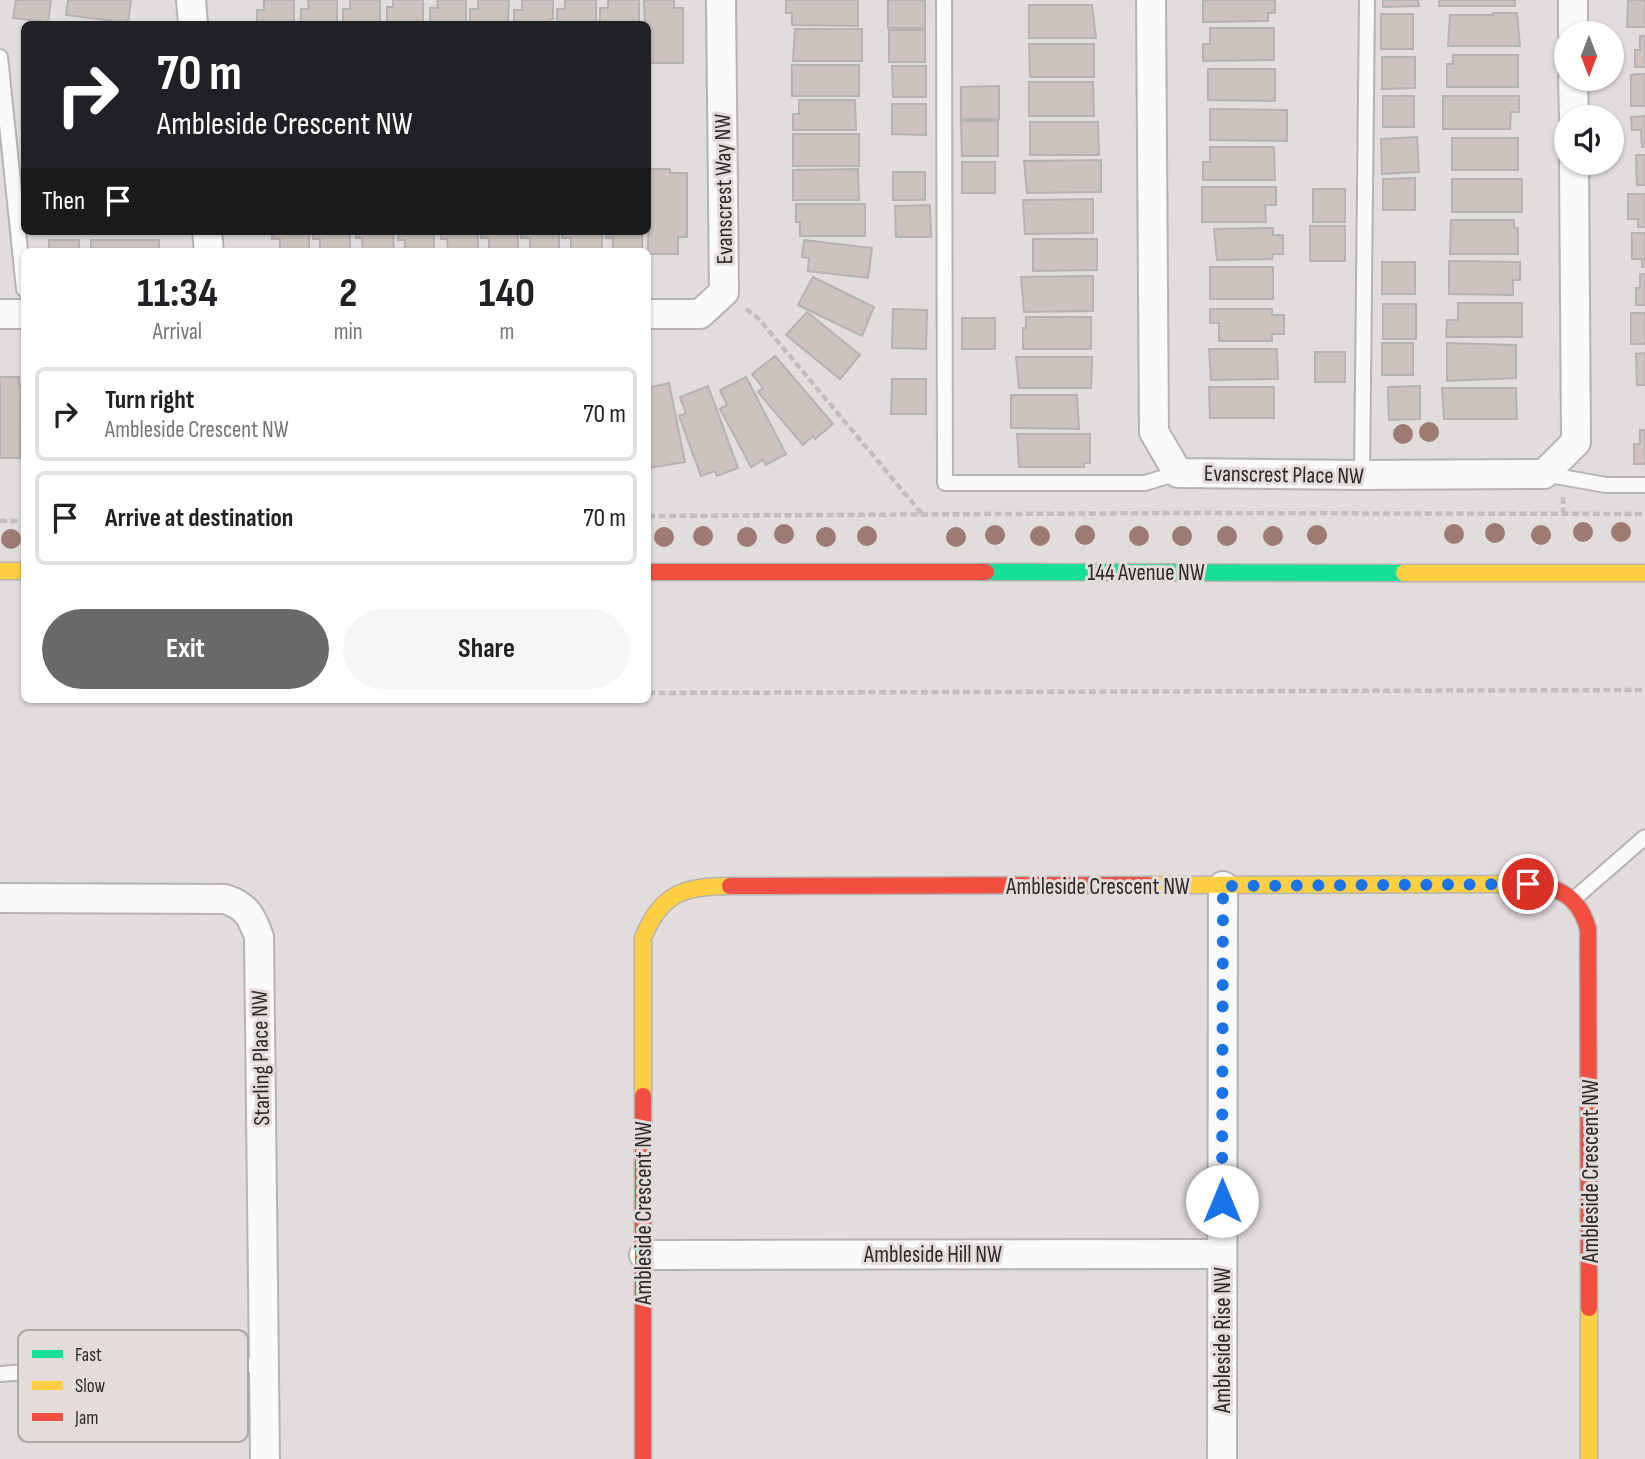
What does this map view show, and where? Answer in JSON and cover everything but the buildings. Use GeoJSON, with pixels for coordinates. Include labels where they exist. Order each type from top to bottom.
{"type":"FeatureCollection","features":[{"type":"Feature","properties":{"kind":"street"},"geometry":{"type":"LineString","coordinates":[[191,0],[193,21]]}},
{"type":"Feature","properties":{"kind":"street","name":"Evanscrest Way NW"},"geometry":{"type":"LineString","coordinates":[[651,314],[700,314],[724,292],[721,0]]}},
{"type":"Feature","properties":{"kind":"street","name":"Evanscrest Place NW"},"geometry":{"type":"LineString","coordinates":[[1151,0],[1154,432],[1178,472],[1544,474]]}},
{"type":"Feature","properties":{"kind":"street"},"geometry":{"type":"LineString","coordinates":[[1573,0],[1573,21]]}},
{"type":"Feature","properties":{"kind":"street"},"geometry":{"type":"LineString","coordinates":[[1544,474],[1576,442],[1574,175]]}},
{"type":"Feature","properties":{"kind":"street"},"geometry":{"type":"LineString","coordinates":[[0,314],[21,314]]}},
{"type":"Feature","properties":{"kind":"street"},"geometry":{"type":"LineString","coordinates":[[0,571],[21,571]]}},
{"type":"Feature","properties":{"kind":"street","name":"144 Avenue NW"},"geometry":{"type":"LineString","coordinates":[[651,572],[1645,573]]}},
{"type":"Feature","properties":{"kind":"street","name":"Ambleside Crescent NW"},"geometry":{"type":"LineString","coordinates":[[643,1459],[643,938],[654,912],[671,895],[700,886],[1528,884],[1548,886],[1574,899],[1585,914],[1590,944],[1589,1459]]}},
{"type":"Feature","properties":{"kind":"street","name":"Ambleside Rise NW"},"geometry":{"type":"LineString","coordinates":[[1222,1459],[1223,886]]}},
{"type":"Feature","properties":{"kind":"street","name":"Starling Place NW"},"geometry":{"type":"LineString","coordinates":[[0,898],[225,899],[248,910],[259,937],[265,1459]]}},
{"type":"Feature","properties":{"kind":"street","name":"Ambleside Hill NW"},"geometry":{"type":"LineString","coordinates":[[644,1255],[1222,1254]]}},
{"type":"Feature","properties":{"kind":"lane"},"geometry":{"type":"LineString","coordinates":[[944,0],[945,483],[1145,483],[1178,472]]}},
{"type":"Feature","properties":{"kind":"lane"},"geometry":{"type":"LineString","coordinates":[[1362,475],[1367,0]]}},
{"type":"Feature","properties":{"kind":"lane"},"geometry":{"type":"LineString","coordinates":[[0,57],[21,260]]}},
{"type":"Feature","properties":{"kind":"lane"},"geometry":{"type":"LineString","coordinates":[[1544,474],[1606,485],[1645,485]]}},
{"type":"Feature","properties":{"kind":"lane"},"geometry":{"type":"LineString","coordinates":[[1574,899],[1645,837]]}},
{"type":"Feature","properties":{"kind":"lane"},"geometry":{"type":"LineString","coordinates":[[248,1365],[264,1365]]}},
{"type":"Feature","properties":{"kind":"lane"},"geometry":{"type":"LineString","coordinates":[[0,1374],[18,1373]]}},
{"type":"Feature","properties":{"kind":"path"},"geometry":{"type":"LineString","coordinates":[[724,292],[759,319],[923,515]]}},
{"type":"Feature","properties":{"kind":"path"},"geometry":{"type":"LineString","coordinates":[[651,516],[1645,513]]}},
{"type":"Feature","properties":{"kind":"path"},"geometry":{"type":"LineString","coordinates":[[0,521],[21,521]]}},
{"type":"Feature","properties":{"kind":"path"},"geometry":{"type":"LineString","coordinates":[[651,693],[1645,690]]}},
{"type":"Feature","properties":{"kind":"traffic: fast"},"geometry":{"type":"LineString","coordinates":[[986,572],[1404,573]]}},
{"type":"Feature","properties":{"kind":"traffic: slow"},"geometry":{"type":"LineString","coordinates":[[0,571],[21,571]]}},
{"type":"Feature","properties":{"kind":"traffic: slow"},"geometry":{"type":"LineString","coordinates":[[1404,573],[1645,573]]}},
{"type":"Feature","properties":{"kind":"traffic: slow"},"geometry":{"type":"LineString","coordinates":[[1148,885],[1528,884],[1556,890]]}},
{"type":"Feature","properties":{"kind":"traffic: slow"},"geometry":{"type":"LineString","coordinates":[[643,1096],[643,938],[658,911],[676,895],[700,888],[730,886]]}},
{"type":"Feature","properties":{"kind":"traffic: slow"},"geometry":{"type":"LineString","coordinates":[[1589,1308],[1589,1459]]}},
{"type":"Feature","properties":{"kind":"traffic: jam"},"geometry":{"type":"LineString","coordinates":[[651,572],[986,572]]}},
{"type":"Feature","properties":{"kind":"traffic: jam"},"geometry":{"type":"LineString","coordinates":[[730,886],[1148,885]]}},
{"type":"Feature","properties":{"kind":"traffic: jam"},"geometry":{"type":"LineString","coordinates":[[1556,890],[1577,905],[1588,929],[1589,1308]]}},
{"type":"Feature","properties":{"kind":"traffic: jam"},"geometry":{"type":"LineString","coordinates":[[643,1096],[643,1459]]}},
{"type":"Feature","properties":{"kind":"route"},"geometry":{"type":"LineString","coordinates":[[1222,1201],[1223,886],[1528,884]]}}]}
